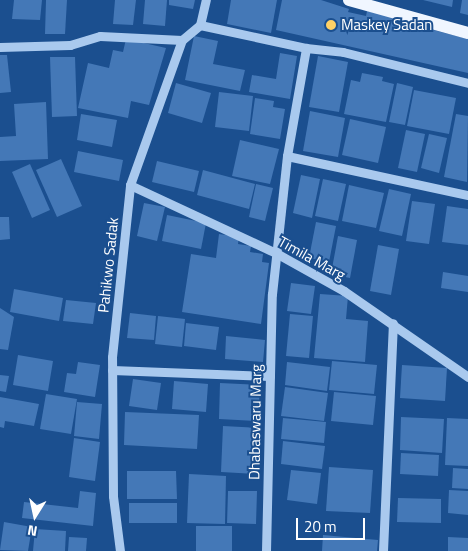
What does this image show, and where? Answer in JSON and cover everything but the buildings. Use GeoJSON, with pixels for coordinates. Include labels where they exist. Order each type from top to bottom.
{"type":"FeatureCollection","features":[{"type":"Feature","properties":{"kind":"main road"},"geometry":{"type":"LineString","coordinates":[[349,0],[468,33]]}},
{"type":"Feature","properties":{"kind":"street"},"geometry":{"type":"LineString","coordinates":[[0,47],[70,45],[100,36],[182,40],[200,25],[206,0]]}},
{"type":"Feature","properties":{"kind":"street"},"geometry":{"type":"LineString","coordinates":[[200,25],[306,48],[343,52],[468,83]]}},
{"type":"Feature","properties":{"kind":"street","name":"Pahikwo Sadak"},"geometry":{"type":"LineString","coordinates":[[120,551],[113,496],[112,370],[130,185],[182,40]]}},
{"type":"Feature","properties":{"kind":"street","name":"Dhabaswaru Marg"},"geometry":{"type":"LineString","coordinates":[[266,551],[272,294],[287,156],[306,48]]}},
{"type":"Feature","properties":{"kind":"street"},"geometry":{"type":"LineString","coordinates":[[287,156],[468,195]]}},
{"type":"Feature","properties":{"kind":"street","name":"Timila Marg"},"geometry":{"type":"LineString","coordinates":[[130,185],[276,253],[393,323],[468,377]]}},
{"type":"Feature","properties":{"kind":"street"},"geometry":{"type":"LineString","coordinates":[[383,551],[393,323]]}},
{"type":"Feature","properties":{"kind":"street"},"geometry":{"type":"LineString","coordinates":[[112,370],[270,376]]}},
{"type":"Feature","properties":{"kind":"place","name":"Maskey Sadan"},"geometry":{"type":"Point","coordinates":[331,25]}}]}
